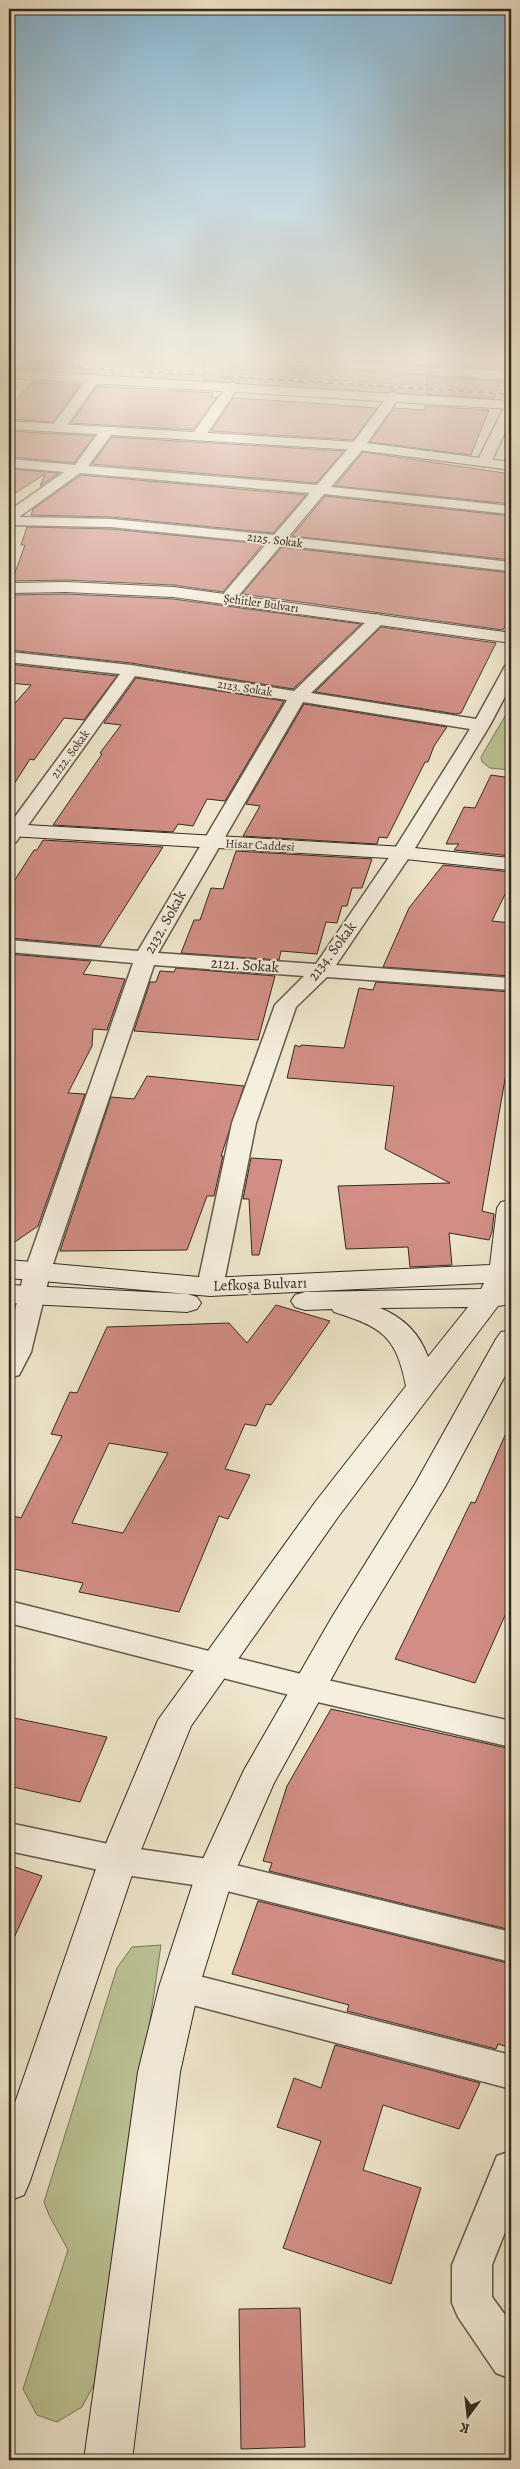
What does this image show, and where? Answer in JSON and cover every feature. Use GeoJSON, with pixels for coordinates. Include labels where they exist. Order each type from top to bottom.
{"type":"FeatureCollection","features":[{"type":"Feature","properties":{"kind":"main road","name":"Şehitler Bulvarı"},"geometry":{"type":"LineString","coordinates":[[9,580],[107,579],[511,627]]}},
{"type":"Feature","properties":{"kind":"main road","name":"Şehitler Bulvarı"},"geometry":{"type":"LineString","coordinates":[[9,588],[131,589],[232,594],[378,619],[511,638]]}},
{"type":"Feature","properties":{"kind":"main road","name":"Hisar Caddesi"},"geometry":{"type":"LineString","coordinates":[[10,833],[402,853],[511,864]]}},
{"type":"Feature","properties":{"kind":"main road"},"geometry":{"type":"LineString","coordinates":[[10,2172],[118,1860],[176,1720],[327,1509],[421,1387],[504,1285],[511,1208]]}},
{"type":"Feature","properties":{"kind":"main road","name":"Lefkoşa Bulvarı"},"geometry":{"type":"LineString","coordinates":[[9,1269],[25,1288],[210,1304],[326,1301],[504,1285]]}},
{"type":"Feature","properties":{"kind":"main road","name":"Lefkoşa Bulvarı"},"geometry":{"type":"LineString","coordinates":[[25,1288],[504,1285]]}},
{"type":"Feature","properties":{"kind":"main road"},"geometry":{"type":"LineString","coordinates":[[326,1301],[373,1314],[398,1330],[411,1347],[418,1365],[421,1387]]}},
{"type":"Feature","properties":{"kind":"main road"},"geometry":{"type":"LineString","coordinates":[[108,2460],[159,2072],[178,1987],[215,1874],[256,1780],[429,1487],[511,1339]]}},
{"type":"Feature","properties":{"kind":"street"},"geometry":{"type":"LineString","coordinates":[[9,519],[75,471]]}},
{"type":"Feature","properties":{"kind":"street"},"geometry":{"type":"LineString","coordinates":[[115,471],[322,490],[511,510]]}},
{"type":"Feature","properties":{"kind":"street"},"geometry":{"type":"LineString","coordinates":[[232,594],[337,471]]}},
{"type":"Feature","properties":{"kind":"street","name":"2125. Sokak"},"geometry":{"type":"LineString","coordinates":[[9,519],[111,523],[511,567]]}},
{"type":"Feature","properties":{"kind":"street","name":"2132. Sokak"},"geometry":{"type":"LineString","coordinates":[[9,1369],[18,1352],[25,1288],[150,946],[297,697],[378,619]]}},
{"type":"Feature","properties":{"kind":"street","name":"2123. Sokak"},"geometry":{"type":"LineString","coordinates":[[9,657],[131,670],[481,725]]}},
{"type":"Feature","properties":{"kind":"street","name":"2122. Sokak"},"geometry":{"type":"LineString","coordinates":[[10,833],[131,670]]}},
{"type":"Feature","properties":{"kind":"street","name":"2134. Sokak"},"geometry":{"type":"LineString","coordinates":[[210,1287],[244,1122],[286,1005],[322,970],[402,853],[481,725],[511,670]]}},
{"type":"Feature","properties":{"kind":"street","name":"2121. Sokak"},"geometry":{"type":"LineString","coordinates":[[9,946],[145,958],[511,984]]}},
{"type":"Feature","properties":{"kind":"street"},"geometry":{"type":"LineString","coordinates":[[9,1612],[309,1688],[511,1734]]}},
{"type":"Feature","properties":{"kind":"street"},"geometry":{"type":"LineString","coordinates":[[9,1837],[118,1860],[215,1874],[511,1947]]}},
{"type":"Feature","properties":{"kind":"street"},"geometry":{"type":"LineString","coordinates":[[178,1987],[511,2072]]}},
{"type":"Feature","properties":{"kind":"street"},"geometry":{"type":"LineString","coordinates":[[511,2169],[472,2266],[472,2303],[511,2358]]}},
{"type":"Feature","properties":{"kind":"green space"},"geometry":{"type":"Polygon","coordinates":[[[511,706],[511,770],[490,768],[482,762],[481,757],[511,706]]]}},
{"type":"Feature","properties":{"kind":"green space"},"geometry":{"type":"Polygon","coordinates":[[[161,1945],[98,2377],[82,2407],[57,2422],[37,2415],[23,2389],[68,2250],[44,2202],[117,1968],[132,1947],[161,1945]]]}},
{"type":"Feature","properties":{"kind":"building"},"geometry":{"type":"Polygon","coordinates":[[[9,471],[59,473],[40,486],[45,474],[9,497],[9,471]]]}},
{"type":"Feature","properties":{"kind":"building"},"geometry":{"type":"Polygon","coordinates":[[[177,471],[326,471],[316,483],[177,471]]]}},
{"type":"Feature","properties":{"kind":"building"},"geometry":{"type":"Polygon","coordinates":[[[347,471],[492,471],[511,474],[511,504],[335,486],[347,471]]]}},
{"type":"Feature","properties":{"kind":"building"},"geometry":{"type":"Polygon","coordinates":[[[81,475],[306,495],[273,533],[111,517],[31,515],[33,509],[81,475]]]}},
{"type":"Feature","properties":{"kind":"building"},"geometry":{"type":"Polygon","coordinates":[[[325,496],[511,516],[511,560],[292,536],[325,496]]]}},
{"type":"Feature","properties":{"kind":"building"},"geometry":{"type":"Polygon","coordinates":[[[27,527],[111,529],[263,544],[223,592],[173,585],[66,580],[12,581],[25,545],[21,545],[27,527]]]}},
{"type":"Feature","properties":{"kind":"building"},"geometry":{"type":"Polygon","coordinates":[[[282,547],[511,573],[511,613],[503,630],[242,594],[282,547]]]}},
{"type":"Feature","properties":{"kind":"building"},"geometry":{"type":"Polygon","coordinates":[[[66,594],[173,599],[361,624],[293,689],[131,663],[9,650],[9,595],[66,594]]]}},
{"type":"Feature","properties":{"kind":"building"},"geometry":{"type":"Polygon","coordinates":[[[381,627],[496,643],[461,713],[456,714],[315,692],[381,627]]]}},
{"type":"Feature","properties":{"kind":"building"},"geometry":{"type":"Polygon","coordinates":[[[9,664],[117,676],[84,720],[64,718],[34,760],[30,759],[9,792],[9,710],[31,685],[9,683],[9,664]]]}},
{"type":"Feature","properties":{"kind":"building"},"geometry":{"type":"Polygon","coordinates":[[[136,678],[284,701],[225,801],[207,799],[193,826],[178,824],[173,832],[53,825],[102,754],[100,753],[121,725],[104,723],[136,678]]]}},
{"type":"Feature","properties":{"kind":"building"},"geometry":{"type":"Polygon","coordinates":[[[304,704],[447,727],[434,746],[428,762],[425,762],[387,838],[379,837],[377,844],[243,836],[260,806],[246,804],[304,704]]]}},
{"type":"Feature","properties":{"kind":"building"},"geometry":{"type":"Polygon","coordinates":[[[491,775],[511,778],[511,856],[454,850],[459,844],[446,844],[464,807],[475,808],[491,775]]]}},
{"type":"Feature","properties":{"kind":"building"},"geometry":{"type":"Polygon","coordinates":[[[43,840],[163,847],[100,946],[9,938],[9,889],[34,850],[37,850],[43,840]]]}},
{"type":"Feature","properties":{"kind":"building"},"geometry":{"type":"Polygon","coordinates":[[[236,851],[372,859],[362,888],[352,888],[347,906],[342,906],[337,923],[326,922],[317,954],[281,951],[279,960],[181,953],[194,920],[200,920],[211,888],[223,889],[236,851]]]}},
{"type":"Feature","properties":{"kind":"building"},"geometry":{"type":"Polygon","coordinates":[[[443,865],[511,872],[511,882],[492,921],[511,923],[511,976],[383,967],[409,908],[443,865]]]}},
{"type":"Feature","properties":{"kind":"building"},"geometry":{"type":"Polygon","coordinates":[[[9,954],[91,961],[83,974],[125,979],[107,1030],[93,1029],[92,1046],[68,1093],[85,1094],[38,1226],[9,1246],[9,954]]]}},
{"type":"Feature","properties":{"kind":"building"},"geometry":{"type":"Polygon","coordinates":[[[176,968],[275,976],[258,1040],[134,1031],[150,982],[156,982],[160,971],[174,972],[176,968]]]}},
{"type":"Feature","properties":{"kind":"building"},"geometry":{"type":"Polygon","coordinates":[[[376,982],[511,992],[511,1045],[482,1211],[494,1214],[492,1232],[489,1240],[449,1233],[452,1265],[410,1267],[408,1247],[346,1249],[338,1186],[450,1183],[385,1149],[394,1086],[287,1078],[295,1045],[300,1047],[301,1045],[344,1048],[359,988],[373,990],[376,982]]]}},
{"type":"Feature","properties":{"kind":"building"},"geometry":{"type":"Polygon","coordinates":[[[147,1076],[244,1086],[221,1156],[223,1156],[214,1196],[207,1196],[187,1250],[60,1251],[111,1097],[134,1099],[147,1076]]]}},
{"type":"Feature","properties":{"kind":"building"},"geometry":{"type":"Polygon","coordinates":[[[251,1158],[282,1160],[259,1255],[252,1255],[249,1199],[243,1199],[251,1158]]]}},
{"type":"Feature","properties":{"kind":"building"},"geometry":{"type":"Polygon","coordinates":[[[276,1305],[330,1321],[271,1405],[266,1404],[256,1426],[245,1424],[225,1469],[250,1475],[228,1519],[219,1516],[179,1612],[79,1592],[83,1583],[9,1568],[9,1515],[21,1518],[62,1436],[51,1434],[70,1392],[77,1393],[107,1327],[229,1323],[247,1343],[276,1305]],[[109,1443],[72,1523],[123,1533],[168,1453],[109,1443]]]}},
{"type":"Feature","properties":{"kind":"building"},"geometry":{"type":"Polygon","coordinates":[[[511,1422],[511,1602],[475,1683],[395,1659],[471,1502],[475,1503],[511,1422]]]}},
{"type":"Feature","properties":{"kind":"building"},"geometry":{"type":"Polygon","coordinates":[[[331,1709],[511,1749],[511,1930],[269,1871],[272,1863],[263,1861],[287,1786],[331,1709]]]}},
{"type":"Feature","properties":{"kind":"building"},"geometry":{"type":"Polygon","coordinates":[[[9,1717],[107,1737],[80,1802],[9,1786],[9,1717]]]}},
{"type":"Feature","properties":{"kind":"building"},"geometry":{"type":"Polygon","coordinates":[[[9,1865],[42,1876],[9,1949],[9,1865]]]}},
{"type":"Feature","properties":{"kind":"building"},"geometry":{"type":"Polygon","coordinates":[[[258,1901],[511,1964],[511,2048],[498,2044],[496,2049],[347,2011],[349,2005],[232,1974],[258,1901]]]}},
{"type":"Feature","properties":{"kind":"building"},"geometry":{"type":"Polygon","coordinates":[[[335,2045],[480,2083],[459,2129],[383,2105],[363,2170],[421,2188],[391,2284],[283,2248],[321,2141],[277,2127],[294,2078],[321,2088],[335,2045]]]}},
{"type":"Feature","properties":{"kind":"building"},"geometry":{"type":"Polygon","coordinates":[[[300,2308],[305,2447],[241,2449],[239,2309],[300,2308]]]}}]}
